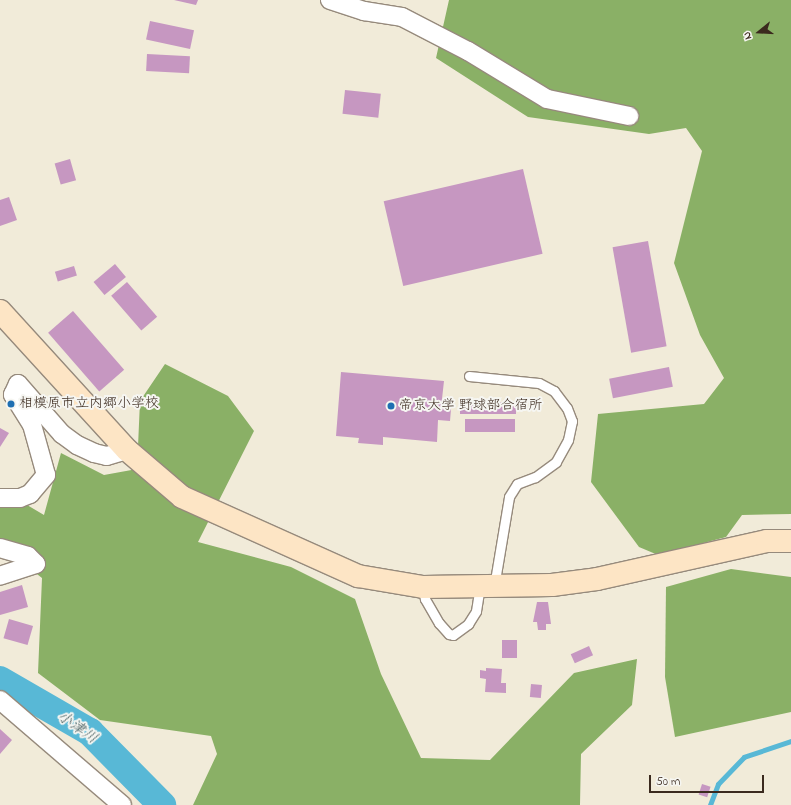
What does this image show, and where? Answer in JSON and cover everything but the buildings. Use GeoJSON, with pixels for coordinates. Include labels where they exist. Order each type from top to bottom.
{"type":"FeatureCollection","features":[{"type":"Feature","properties":{"kind":"street"},"geometry":{"type":"LineString","coordinates":[[330,0],[364,11],[402,17],[468,51],[547,99],[629,116]]}},
{"type":"Feature","properties":{"kind":"street"},"geometry":{"type":"LineString","coordinates":[[0,311],[127,450],[182,497],[215,514],[358,576],[423,587],[552,585],[597,579],[767,541],[791,541]]}},
{"type":"Feature","properties":{"kind":"street"},"geometry":{"type":"LineString","coordinates":[[0,498],[20,498],[30,494],[46,474],[32,425],[13,395],[18,384],[62,434],[77,445],[94,453],[107,456],[127,450]]}},
{"type":"Feature","properties":{"kind":"street"},"geometry":{"type":"LineString","coordinates":[[0,548],[28,556],[36,564],[0,576]]}},
{"type":"Feature","properties":{"kind":"street"},"geometry":{"type":"LineString","coordinates":[[0,700],[122,805]]}},
{"type":"Feature","properties":{"kind":"lane"},"geometry":{"type":"LineString","coordinates":[[423,587],[425,599],[439,623],[449,634],[453,635],[468,624],[476,612],[487,587],[509,497],[516,484],[535,477],[556,462],[568,440],[572,421],[567,408],[554,391],[539,383],[470,376]]}},
{"type":"Feature","properties":{"kind":"green space"},"geometry":{"type":"Polygon","coordinates":[[[449,0],[791,0],[791,514],[742,515],[726,537],[658,555],[639,547],[591,482],[598,414],[704,404],[724,378],[700,335],[674,263],[702,151],[686,128],[649,134],[528,117],[436,58],[449,0]]]}},
{"type":"Feature","properties":{"kind":"green space"},"geometry":{"type":"Polygon","coordinates":[[[165,364],[228,396],[254,431],[198,542],[291,567],[355,599],[381,674],[421,758],[490,760],[574,673],[637,659],[632,705],[581,754],[580,805],[193,805],[217,754],[211,736],[100,720],[38,673],[42,578],[0,545],[0,489],[44,515],[61,453],[104,475],[137,469],[140,401],[165,364]]]}},
{"type":"Feature","properties":{"kind":"green space"},"geometry":{"type":"Polygon","coordinates":[[[731,569],[791,577],[791,712],[675,737],[665,677],[666,587],[731,569]]]}},
{"type":"Feature","properties":{"kind":"waterway","name":"小津川"},"geometry":{"type":"LineString","coordinates":[[0,680],[90,732],[162,805]]}},
{"type":"Feature","properties":{"kind":"waterway"},"geometry":{"type":"LineString","coordinates":[[710,805],[718,784],[744,757],[791,741]]}},
{"type":"Feature","properties":{"kind":"place","name":"相模原市立内郷小学校"},"geometry":{"type":"Point","coordinates":[11,404]}},
{"type":"Feature","properties":{"kind":"place","name":"帝京大学 野球部合宿所"},"geometry":{"type":"Point","coordinates":[391,406]}}]}
